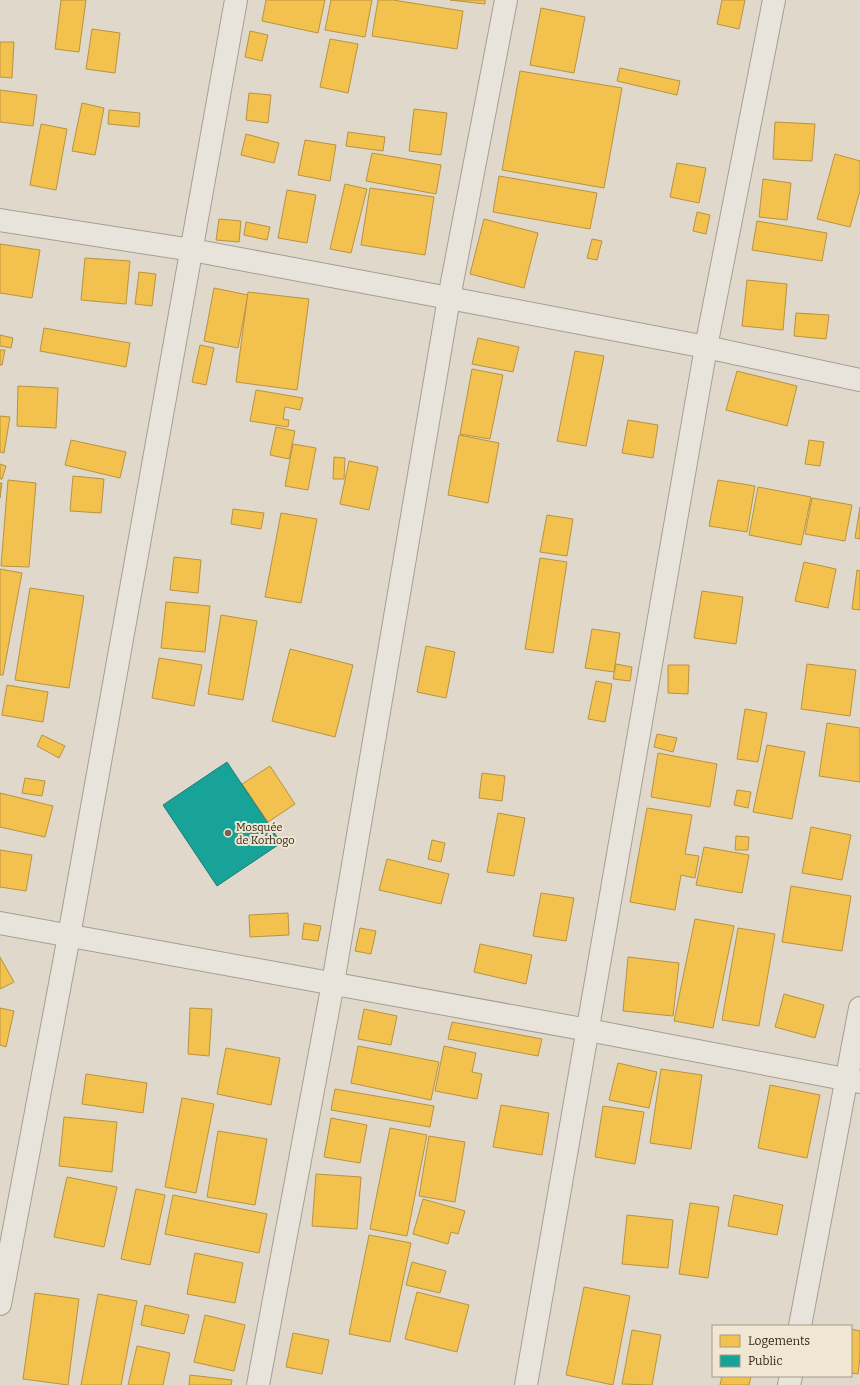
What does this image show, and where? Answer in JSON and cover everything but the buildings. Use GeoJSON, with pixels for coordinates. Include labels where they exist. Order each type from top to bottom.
{"type":"FeatureCollection","features":[{"type":"Feature","properties":{"kind":"street"},"geometry":{"type":"LineString","coordinates":[[0,1304],[70,936],[236,0]]}},
{"type":"Feature","properties":{"kind":"street"},"geometry":{"type":"LineString","coordinates":[[258,1385],[333,983],[450,298],[506,0]]}},
{"type":"Feature","properties":{"kind":"street"},"geometry":{"type":"LineString","coordinates":[[526,1385],[706,348],[774,0]]}},
{"type":"Feature","properties":{"kind":"street"},"geometry":{"type":"LineString","coordinates":[[0,220],[192,250],[450,298],[860,380]]}},
{"type":"Feature","properties":{"kind":"street"},"geometry":{"type":"LineString","coordinates":[[0,923],[588,1030],[854,1081]]}},
{"type":"Feature","properties":{"kind":"street"},"geometry":{"type":"LineString","coordinates":[[800,1325],[854,1081],[860,1008]]}},
{"type":"Feature","properties":{"kind":"place","name":"Mosquée de Korhogo"},"geometry":{"type":"Point","coordinates":[228,833]}}]}
